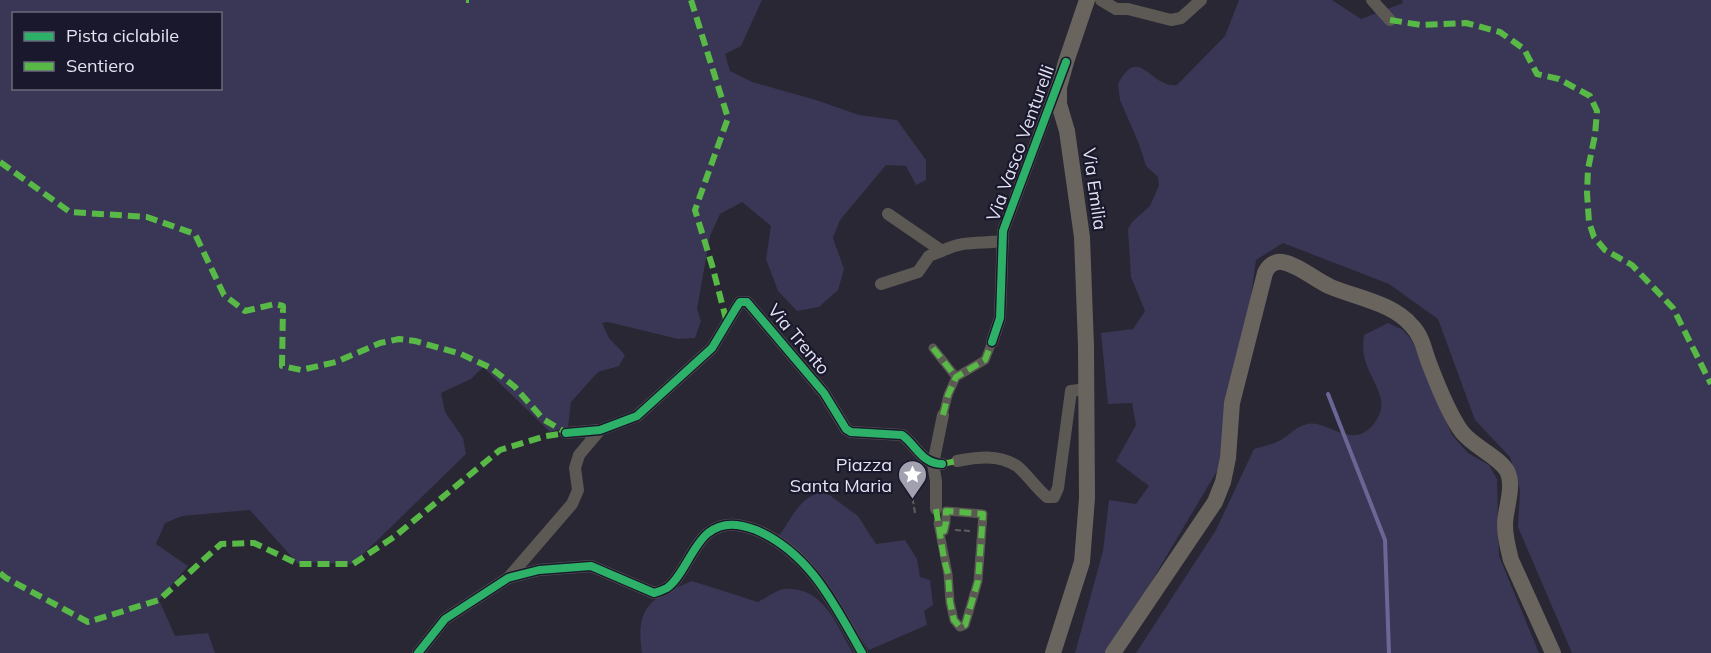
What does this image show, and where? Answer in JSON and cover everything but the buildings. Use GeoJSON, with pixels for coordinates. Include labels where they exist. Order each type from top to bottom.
{"type":"FeatureCollection","features":[{"type":"Feature","properties":{"kind":"main road","name":"Via Emilia"},"geometry":{"type":"LineString","coordinates":[[1053,653],[1082,562],[1087,498],[1082,237],[1067,130],[1059,104],[1059,87],[1087,0]]}},
{"type":"Feature","properties":{"kind":"main road"},"geometry":{"type":"LineString","coordinates":[[1113,653],[1215,502],[1224,482],[1232,403],[1265,273],[1270,265],[1279,262],[1288,264],[1329,286],[1392,310],[1405,318],[1418,333],[1444,398],[1460,430],[1469,441],[1508,472],[1510,484],[1505,522],[1508,548],[1511,560],[1553,653]]}},
{"type":"Feature","properties":{"kind":"street"},"geometry":{"type":"LineString","coordinates":[[1101,0],[1116,9],[1128,9],[1171,20],[1181,18],[1201,0]]}},
{"type":"Feature","properties":{"kind":"street"},"geometry":{"type":"LineString","coordinates":[[1372,0],[1390,20]]}},
{"type":"Feature","properties":{"kind":"street","name":"Via Vasco Venturelli"},"geometry":{"type":"LineString","coordinates":[[957,377],[985,360],[992,342],[1000,318],[1006,220],[1066,62]]}},
{"type":"Feature","properties":{"kind":"street"},"geometry":{"type":"LineString","coordinates":[[888,214],[942,250]]}},
{"type":"Feature","properties":{"kind":"street"},"geometry":{"type":"LineString","coordinates":[[881,284],[918,272],[929,256],[953,245],[966,242],[1003,241]]}},
{"type":"Feature","properties":{"kind":"street","name":"Via Trento"},"geometry":{"type":"LineString","coordinates":[[566,433],[600,430],[637,416],[712,348],[740,302],[747,302],[824,393],[846,429],[851,432],[902,435],[933,467]]}},
{"type":"Feature","properties":{"kind":"street"},"geometry":{"type":"LineString","coordinates":[[933,348],[957,377],[948,394],[933,467],[936,509]]}},
{"type":"Feature","properties":{"kind":"street"},"geometry":{"type":"LineString","coordinates":[[957,461],[988,456],[1006,462],[1018,467],[1047,497],[1054,497],[1058,488],[1071,391],[1086,389]]}},
{"type":"Feature","properties":{"kind":"street","name":"Via Trento"},"geometry":{"type":"LineString","coordinates":[[508,578],[572,504],[578,490],[575,468],[579,455],[600,430]]}},
{"type":"Feature","properties":{"kind":"street"},"geometry":{"type":"LineString","coordinates":[[946,511],[983,514],[982,533],[978,581],[967,620],[965,625],[960,627],[954,620],[943,528],[944,531],[946,511]]}},
{"type":"Feature","properties":{"kind":"street"},"geometry":{"type":"LineString","coordinates":[[418,653],[445,619],[508,578],[538,570],[591,566],[654,593],[668,587],[708,533],[723,525],[739,524],[766,535],[788,548],[809,568],[862,653]]}},
{"type":"Feature","properties":{"kind":"path"},"geometry":{"type":"LineString","coordinates":[[915,513],[909,477],[933,467]]}},
{"type":"Feature","properties":{"kind":"path"},"geometry":{"type":"LineString","coordinates":[[943,528],[982,533]]}},
{"type":"Feature","properties":{"kind":"shaded area"},"geometry":{"type":"Polygon","coordinates":[[[0,0],[762,0],[741,46],[725,54],[730,71],[752,82],[859,115],[897,120],[926,160],[926,180],[916,185],[906,166],[886,165],[840,220],[833,238],[844,269],[838,290],[819,307],[797,311],[778,291],[766,259],[771,226],[742,202],[720,214],[710,236],[697,309],[701,321],[695,338],[678,339],[608,322],[602,323],[609,338],[625,355],[619,366],[598,372],[571,402],[568,427],[550,432],[483,367],[471,379],[441,393],[445,412],[463,438],[466,454],[353,564],[301,562],[298,564],[250,510],[182,516],[165,523],[156,544],[188,566],[159,600],[175,636],[208,633],[215,653],[0,653],[0,0]]]}},
{"type":"Feature","properties":{"kind":"shaded area"},"geometry":{"type":"Polygon","coordinates":[[[1239,0],[1332,0],[1361,19],[1403,3],[1402,0],[1711,0],[1711,653],[1572,653],[1518,527],[1520,490],[1510,457],[1475,420],[1438,319],[1389,284],[1283,243],[1256,260],[1230,449],[1107,653],[1075,653],[1103,551],[1109,500],[1136,504],[1149,486],[1116,461],[1136,425],[1132,403],[1108,404],[1101,333],[1133,329],[1145,311],[1131,277],[1128,229],[1132,222],[1150,206],[1159,185],[1158,177],[1146,166],[1120,100],[1118,84],[1125,72],[1132,67],[1139,67],[1159,80],[1177,85],[1225,36],[1239,0]]]}},
{"type":"Feature","properties":{"kind":"shaded area"},"geometry":{"type":"Polygon","coordinates":[[[1388,323],[1403,330],[1412,340],[1452,435],[1468,453],[1489,465],[1497,479],[1499,556],[1539,653],[1136,653],[1216,530],[1254,449],[1277,442],[1308,424],[1358,435],[1367,431],[1375,422],[1381,410],[1381,400],[1365,360],[1364,335],[1388,323]]]}},
{"type":"Feature","properties":{"kind":"shaded area"},"geometry":{"type":"Polygon","coordinates":[[[819,493],[828,494],[858,516],[876,544],[905,540],[917,559],[920,577],[930,580],[933,605],[924,611],[927,625],[869,650],[813,569],[778,537],[800,505],[819,493]]]}},
{"type":"Feature","properties":{"kind":"shaded area"},"geometry":{"type":"Polygon","coordinates":[[[692,581],[758,602],[784,589],[809,594],[827,609],[853,653],[642,653],[641,624],[649,606],[666,593],[692,581]]]}},
{"type":"Feature","properties":{"kind":"waterway"},"geometry":{"type":"LineString","coordinates":[[1328,394],[1385,540],[1389,653]]}},
{"type":"Feature","properties":{"kind":"marked path"},"geometry":{"type":"LineString","coordinates":[[691,0],[728,118],[695,210],[727,323]]}},
{"type":"Feature","properties":{"kind":"marked path"},"geometry":{"type":"LineString","coordinates":[[1390,20],[1421,25],[1466,23],[1500,32],[1524,49],[1537,74],[1559,79],[1590,96],[1597,111],[1588,169],[1587,193],[1589,222],[1594,237],[1605,250],[1632,265],[1673,308],[1711,384]]}},
{"type":"Feature","properties":{"kind":"marked path"},"geometry":{"type":"LineString","coordinates":[[0,162],[70,212],[147,217],[195,234],[224,295],[245,311],[275,304],[283,306],[282,366],[301,370],[336,362],[380,343],[399,339],[415,341],[461,354],[491,368],[515,387],[543,419],[566,433]]}},
{"type":"Feature","properties":{"kind":"marked path"},"geometry":{"type":"LineString","coordinates":[[943,415],[956,377],[985,360],[992,342]]}},
{"type":"Feature","properties":{"kind":"marked path"},"geometry":{"type":"LineString","coordinates":[[933,348],[956,377]]}},
{"type":"Feature","properties":{"kind":"marked path"},"geometry":{"type":"LineString","coordinates":[[0,573],[88,622],[159,600],[221,544],[254,543],[298,564],[353,564],[394,537],[500,450],[546,436],[566,433]]}},
{"type":"Feature","properties":{"kind":"marked path"},"geometry":{"type":"LineString","coordinates":[[942,464],[957,461]]}},
{"type":"Feature","properties":{"kind":"marked path"},"geometry":{"type":"LineString","coordinates":[[936,509],[948,574],[950,602],[954,620],[960,627],[965,625],[978,581],[983,514],[946,511],[944,531],[941,531]]}},
{"type":"Feature","properties":{"kind":"cycle path"},"geometry":{"type":"LineString","coordinates":[[992,342],[1000,318],[1003,231],[1066,62]]}},
{"type":"Feature","properties":{"kind":"cycle path"},"geometry":{"type":"LineString","coordinates":[[566,433],[600,430],[637,416],[712,348],[740,302],[747,302],[824,393],[846,429],[851,432],[902,435],[929,461],[942,464]]}},
{"type":"Feature","properties":{"kind":"cycle path"},"geometry":{"type":"LineString","coordinates":[[418,653],[445,619],[508,578],[539,570],[591,566],[654,593],[667,588],[702,539],[714,529],[726,525],[744,526],[756,530],[775,540],[806,566],[841,616],[862,653]]}},
{"type":"Feature","properties":{"kind":"place","name":"Piazza Santa Maria"},"geometry":{"type":"Point","coordinates":[913,500]}}]}
